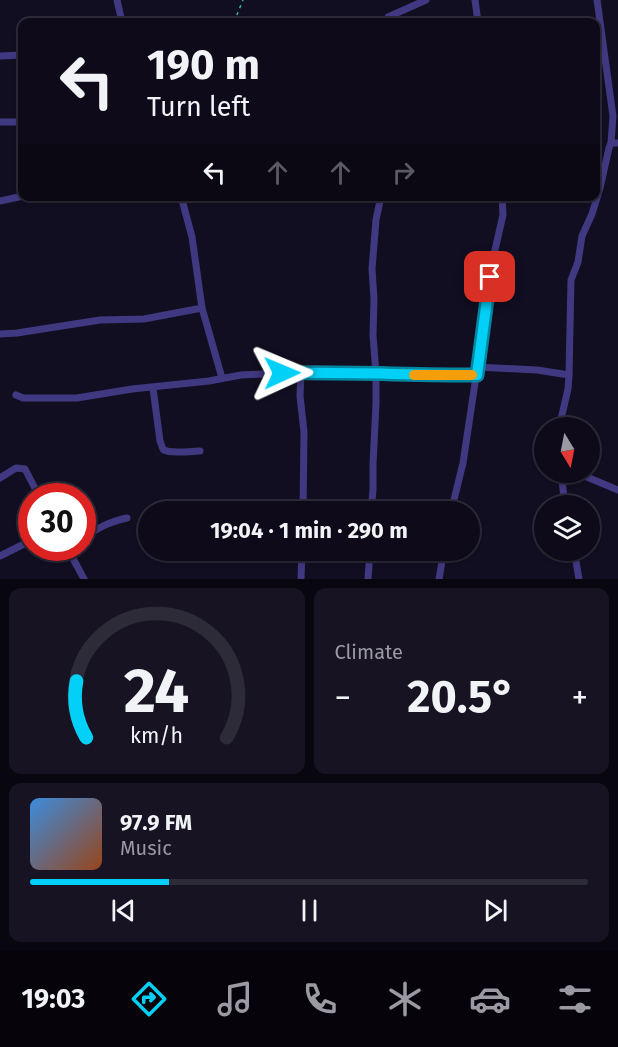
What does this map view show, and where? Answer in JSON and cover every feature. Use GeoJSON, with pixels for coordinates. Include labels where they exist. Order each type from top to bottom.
{"type":"FeatureCollection","features":[{"type":"Feature","properties":{"kind":"street"},"geometry":{"type":"LineString","coordinates":[[117,0],[121,18]]}},
{"type":"Feature","properties":{"kind":"street"},"geometry":{"type":"LineString","coordinates":[[387,18],[426,0]]}},
{"type":"Feature","properties":{"kind":"street"},"geometry":{"type":"LineString","coordinates":[[475,0],[477,18]]}},
{"type":"Feature","properties":{"kind":"street"},"geometry":{"type":"LineString","coordinates":[[597,0],[600,18]]}},
{"type":"Feature","properties":{"kind":"street"},"geometry":{"type":"LineString","coordinates":[[600,19],[610,84],[615,143],[600,189]]}},
{"type":"Feature","properties":{"kind":"street"},"geometry":{"type":"LineString","coordinates":[[0,56],[18,55]]}},
{"type":"Feature","properties":{"kind":"street"},"geometry":{"type":"LineString","coordinates":[[0,122],[18,122]]}},
{"type":"Feature","properties":{"kind":"street"},"geometry":{"type":"LineString","coordinates":[[0,201],[18,197]]}},
{"type":"Feature","properties":{"kind":"street"},"geometry":{"type":"LineString","coordinates":[[182,201],[192,237],[202,308],[222,378]]}},
{"type":"Feature","properties":{"kind":"street"},"geometry":{"type":"LineString","coordinates":[[372,501],[376,374],[372,269],[380,201]]}},
{"type":"Feature","properties":{"kind":"street"},"geometry":{"type":"LineString","coordinates":[[454,501],[463,463],[495,250],[503,215],[502,201]]}},
{"type":"Feature","properties":{"kind":"street"},"geometry":{"type":"LineString","coordinates":[[562,417],[569,375],[571,280],[578,262],[582,236],[596,201]]}},
{"type":"Feature","properties":{"kind":"street"},"geometry":{"type":"LineString","coordinates":[[0,334],[100,320],[144,319],[202,308]]}},
{"type":"Feature","properties":{"kind":"street"},"geometry":{"type":"LineString","coordinates":[[16,395],[23,398],[77,398],[264,374],[537,370],[569,375]]}},
{"type":"Feature","properties":{"kind":"street"},"geometry":{"type":"LineString","coordinates":[[301,373],[300,396],[304,432],[303,501]]}},
{"type":"Feature","properties":{"kind":"street"},"geometry":{"type":"LineString","coordinates":[[153,388],[162,448],[172,452],[200,451]]}},
{"type":"Feature","properties":{"kind":"street"},"geometry":{"type":"LineString","coordinates":[[0,478],[16,468],[24,469],[32,483]]}},
{"type":"Feature","properties":{"kind":"street"},"geometry":{"type":"LineString","coordinates":[[600,482],[618,490]]}},
{"type":"Feature","properties":{"kind":"street"},"geometry":{"type":"LineString","coordinates":[[96,529],[112,521],[127,518]]}},
{"type":"Feature","properties":{"kind":"street"},"geometry":{"type":"LineString","coordinates":[[0,556],[18,547]]}},
{"type":"Feature","properties":{"kind":"street"},"geometry":{"type":"LineString","coordinates":[[76,561],[84,579]]}},
{"type":"Feature","properties":{"kind":"street"},"geometry":{"type":"LineString","coordinates":[[301,579],[302,561]]}},
{"type":"Feature","properties":{"kind":"street"},"geometry":{"type":"LineString","coordinates":[[369,579],[370,561]]}},
{"type":"Feature","properties":{"kind":"street"},"geometry":{"type":"LineString","coordinates":[[439,579],[442,561]]}},
{"type":"Feature","properties":{"kind":"street"},"geometry":{"type":"LineString","coordinates":[[576,561],[579,579]]}},
{"type":"Feature","properties":{"kind":"path"},"geometry":{"type":"LineString","coordinates":[[236,18],[243,0]]}},
{"type":"Feature","properties":{"kind":"slow traffic"},"geometry":{"type":"LineString","coordinates":[[414,375],[472,375]]}},
{"type":"Feature","properties":{"kind":"route"},"geometry":{"type":"LineString","coordinates":[[282,373],[477,375],[490,277]]}}]}
